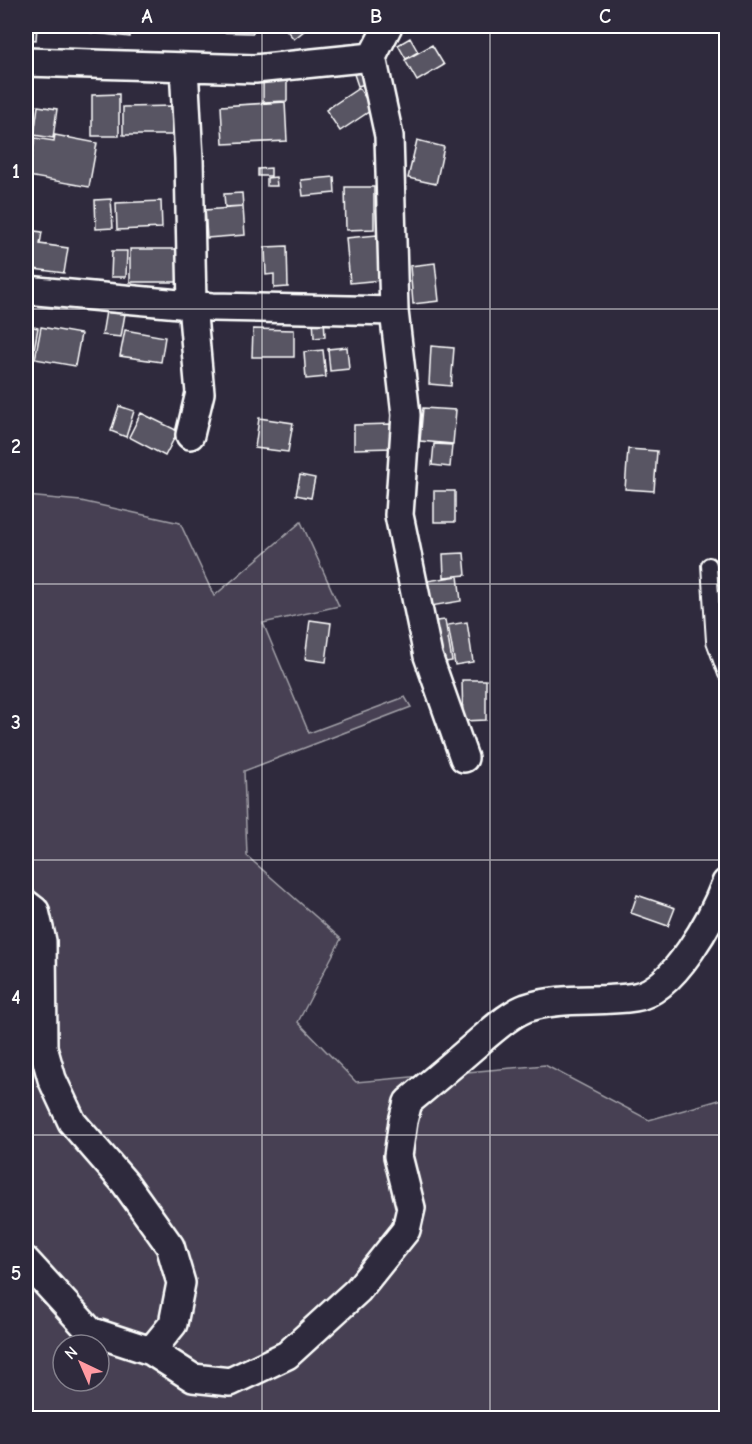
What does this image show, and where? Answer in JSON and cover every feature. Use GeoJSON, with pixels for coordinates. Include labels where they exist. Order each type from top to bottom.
{"type":"FeatureCollection","features":[{"type":"Feature","properties":{"kind":"street"},"geometry":{"type":"LineString","coordinates":[[388,26],[372,57],[389,136],[394,311],[406,415],[399,515],[428,656],[464,758]]}},
{"type":"Feature","properties":{"kind":"street"},"geometry":{"type":"LineString","coordinates":[[26,63],[255,69],[372,57]]}},
{"type":"Feature","properties":{"kind":"street"},"geometry":{"type":"LineString","coordinates":[[184,67],[189,159],[192,305],[200,393],[190,435]]}},
{"type":"Feature","properties":{"kind":"street"},"geometry":{"type":"LineString","coordinates":[[26,290],[192,305],[394,311]]}},
{"type":"Feature","properties":{"kind":"street"},"geometry":{"type":"LineString","coordinates":[[26,1261],[90,1331],[151,1351],[193,1378],[230,1382],[287,1356],[358,1290],[406,1230],[411,1208],[398,1156],[408,1102],[499,1025],[524,1009],[559,1000],[636,997],[654,991],[698,942],[719,903],[726,883]]}},
{"type":"Feature","properties":{"kind":"street"},"geometry":{"type":"LineString","coordinates":[[26,904],[35,911],[42,942],[43,1047],[52,1079],[72,1122],[125,1183],[170,1246],[181,1284],[173,1324],[151,1351]]}},
{"type":"Feature","properties":{"kind":"lane"},"geometry":{"type":"LineString","coordinates":[[710,565],[714,641],[726,674]]}},
{"type":"Feature","properties":{"kind":"shaded area"},"geometry":{"type":"Polygon","coordinates":[[[26,496],[81,501],[180,523],[214,596],[301,522],[339,606],[263,623],[309,733],[405,697],[411,707],[244,771],[247,856],[341,939],[298,1022],[356,1082],[545,1065],[649,1120],[726,1098],[726,1418],[26,1418],[26,496]]]}},
{"type":"Feature","properties":{"kind":"building"},"geometry":{"type":"Polygon","coordinates":[[[26,26],[37,26],[36,40],[26,39],[26,26]]]}},
{"type":"Feature","properties":{"kind":"building"},"geometry":{"type":"Polygon","coordinates":[[[88,26],[131,26],[130,37],[87,32],[88,26]]]}},
{"type":"Feature","properties":{"kind":"building"},"geometry":{"type":"Polygon","coordinates":[[[194,26],[209,26],[209,32],[194,31],[194,26]]]}},
{"type":"Feature","properties":{"kind":"building"},"geometry":{"type":"Polygon","coordinates":[[[211,26],[253,26],[253,33],[211,32],[211,26]]]}},
{"type":"Feature","properties":{"kind":"building"},"geometry":{"type":"Polygon","coordinates":[[[283,26],[310,26],[294,39],[283,26]]]}},
{"type":"Feature","properties":{"kind":"building"},"geometry":{"type":"Polygon","coordinates":[[[410,38],[418,52],[406,59],[398,45],[410,38]]]}},
{"type":"Feature","properties":{"kind":"building"},"geometry":{"type":"Polygon","coordinates":[[[432,45],[444,65],[417,81],[405,60],[432,45]]]}},
{"type":"Feature","properties":{"kind":"building"},"geometry":{"type":"Polygon","coordinates":[[[370,65],[375,81],[358,86],[353,71],[370,65]]]}},
{"type":"Feature","properties":{"kind":"building"},"geometry":{"type":"Polygon","coordinates":[[[287,74],[287,101],[263,102],[263,75],[287,74]]]}},
{"type":"Feature","properties":{"kind":"building"},"geometry":{"type":"Polygon","coordinates":[[[359,88],[373,109],[340,131],[326,110],[359,88]]]}},
{"type":"Feature","properties":{"kind":"building"},"geometry":{"type":"Polygon","coordinates":[[[119,94],[119,136],[92,136],[92,95],[119,94]]]}},
{"type":"Feature","properties":{"kind":"building"},"geometry":{"type":"Polygon","coordinates":[[[285,102],[287,141],[223,144],[221,106],[285,102]]]}},
{"type":"Feature","properties":{"kind":"building"},"geometry":{"type":"Polygon","coordinates":[[[38,106],[57,109],[53,138],[34,135],[38,106]]]}},
{"type":"Feature","properties":{"kind":"building"},"geometry":{"type":"Polygon","coordinates":[[[174,106],[174,135],[123,135],[123,107],[174,106]]]}},
{"type":"Feature","properties":{"kind":"building"},"geometry":{"type":"Polygon","coordinates":[[[55,135],[97,143],[89,187],[28,176],[35,138],[54,141],[55,135]]]}},
{"type":"Feature","properties":{"kind":"building"},"geometry":{"type":"Polygon","coordinates":[[[417,140],[444,147],[436,184],[408,178],[417,140]]]}},
{"type":"Feature","properties":{"kind":"building"},"geometry":{"type":"Polygon","coordinates":[[[271,168],[271,176],[258,176],[258,169],[271,168]]]}},
{"type":"Feature","properties":{"kind":"building"},"geometry":{"type":"Polygon","coordinates":[[[276,177],[277,186],[267,186],[267,178],[276,177]]]}},
{"type":"Feature","properties":{"kind":"building"},"geometry":{"type":"Polygon","coordinates":[[[334,177],[335,193],[303,196],[301,180],[334,177]]]}},
{"type":"Feature","properties":{"kind":"building"},"geometry":{"type":"Polygon","coordinates":[[[345,187],[374,187],[374,229],[346,230],[345,187]]]}},
{"type":"Feature","properties":{"kind":"building"},"geometry":{"type":"Polygon","coordinates":[[[242,193],[243,206],[225,207],[224,194],[242,193]]]}},
{"type":"Feature","properties":{"kind":"building"},"geometry":{"type":"Polygon","coordinates":[[[111,199],[113,228],[96,229],[95,200],[111,199]]]}},
{"type":"Feature","properties":{"kind":"building"},"geometry":{"type":"Polygon","coordinates":[[[161,201],[162,228],[117,230],[116,203],[161,201]]]}},
{"type":"Feature","properties":{"kind":"building"},"geometry":{"type":"Polygon","coordinates":[[[243,207],[245,235],[207,238],[205,210],[243,207]]]}},
{"type":"Feature","properties":{"kind":"building"},"geometry":{"type":"Polygon","coordinates":[[[27,230],[42,232],[40,244],[68,248],[64,273],[26,268],[27,230]]]}},
{"type":"Feature","properties":{"kind":"building"},"geometry":{"type":"Polygon","coordinates":[[[377,235],[381,280],[350,283],[346,238],[377,235]]]}},
{"type":"Feature","properties":{"kind":"building"},"geometry":{"type":"Polygon","coordinates":[[[287,246],[288,287],[274,288],[274,274],[266,275],[265,247],[287,246]]]}},
{"type":"Feature","properties":{"kind":"building"},"geometry":{"type":"Polygon","coordinates":[[[130,249],[180,249],[179,282],[130,282],[130,249]]]}},
{"type":"Feature","properties":{"kind":"building"},"geometry":{"type":"Polygon","coordinates":[[[112,251],[127,251],[126,277],[111,277],[112,251]]]}},
{"type":"Feature","properties":{"kind":"building"},"geometry":{"type":"Polygon","coordinates":[[[435,263],[439,301],[413,304],[410,266],[435,263]]]}},
{"type":"Feature","properties":{"kind":"building"},"geometry":{"type":"Polygon","coordinates":[[[107,305],[126,308],[121,337],[102,335],[107,305]]]}},
{"type":"Feature","properties":{"kind":"building"},"geometry":{"type":"Polygon","coordinates":[[[324,316],[325,337],[314,338],[313,317],[324,316]]]}},
{"type":"Feature","properties":{"kind":"building"},"geometry":{"type":"Polygon","coordinates":[[[26,325],[38,328],[33,355],[26,354],[26,325]]]}},
{"type":"Feature","properties":{"kind":"building"},"geometry":{"type":"Polygon","coordinates":[[[41,327],[81,334],[75,366],[35,359],[41,327]]]}},
{"type":"Feature","properties":{"kind":"building"},"geometry":{"type":"Polygon","coordinates":[[[253,329],[294,330],[294,357],[252,357],[253,329]]]}},
{"type":"Feature","properties":{"kind":"building"},"geometry":{"type":"Polygon","coordinates":[[[125,330],[165,337],[161,362],[120,356],[125,330]]]}},
{"type":"Feature","properties":{"kind":"building"},"geometry":{"type":"Polygon","coordinates":[[[431,346],[454,348],[451,386],[429,384],[431,346]]]}},
{"type":"Feature","properties":{"kind":"building"},"geometry":{"type":"Polygon","coordinates":[[[347,347],[349,369],[330,371],[328,349],[347,347]]]}},
{"type":"Feature","properties":{"kind":"building"},"geometry":{"type":"Polygon","coordinates":[[[323,350],[326,377],[306,379],[304,352],[323,350]]]}},
{"type":"Feature","properties":{"kind":"building"},"geometry":{"type":"Polygon","coordinates":[[[119,406],[134,411],[126,437],[111,431],[119,406]]]}},
{"type":"Feature","properties":{"kind":"building"},"geometry":{"type":"Polygon","coordinates":[[[423,408],[456,410],[453,444],[420,441],[423,408]]]}},
{"type":"Feature","properties":{"kind":"building"},"geometry":{"type":"Polygon","coordinates":[[[141,413],[178,431],[165,456],[129,437],[141,413]]]}},
{"type":"Feature","properties":{"kind":"building"},"geometry":{"type":"Polygon","coordinates":[[[259,418],[293,423],[288,452],[255,448],[259,418]]]}},
{"type":"Feature","properties":{"kind":"building"},"geometry":{"type":"Polygon","coordinates":[[[392,424],[393,448],[354,449],[354,425],[392,424]]]}},
{"type":"Feature","properties":{"kind":"building"},"geometry":{"type":"Polygon","coordinates":[[[434,444],[452,445],[450,467],[432,465],[434,444]]]}},
{"type":"Feature","properties":{"kind":"building"},"geometry":{"type":"Polygon","coordinates":[[[628,449],[657,451],[654,491],[625,489],[628,449]]]}},
{"type":"Feature","properties":{"kind":"building"},"geometry":{"type":"Polygon","coordinates":[[[300,475],[315,478],[311,498],[296,495],[300,475]]]}},
{"type":"Feature","properties":{"kind":"building"},"geometry":{"type":"Polygon","coordinates":[[[434,491],[455,491],[455,522],[434,522],[434,491]]]}},
{"type":"Feature","properties":{"kind":"building"},"geometry":{"type":"Polygon","coordinates":[[[464,553],[466,575],[444,577],[443,554],[464,553]]]}},
{"type":"Feature","properties":{"kind":"building"},"geometry":{"type":"Polygon","coordinates":[[[458,576],[461,601],[431,606],[427,581],[458,576]]]}},
{"type":"Feature","properties":{"kind":"building"},"geometry":{"type":"Polygon","coordinates":[[[310,620],[331,623],[326,662],[305,659],[310,620]]]}},
{"type":"Feature","properties":{"kind":"building"},"geometry":{"type":"Polygon","coordinates":[[[445,620],[452,661],[434,664],[428,622],[445,620]]]}},
{"type":"Feature","properties":{"kind":"building"},"geometry":{"type":"Polygon","coordinates":[[[467,622],[473,662],[455,665],[448,625],[467,622]]]}},
{"type":"Feature","properties":{"kind":"building"},"geometry":{"type":"Polygon","coordinates":[[[462,680],[486,680],[486,720],[463,721],[462,680]]]}},
{"type":"Feature","properties":{"kind":"building"},"geometry":{"type":"Polygon","coordinates":[[[637,895],[675,908],[668,926],[631,913],[637,895]]]}}]}
